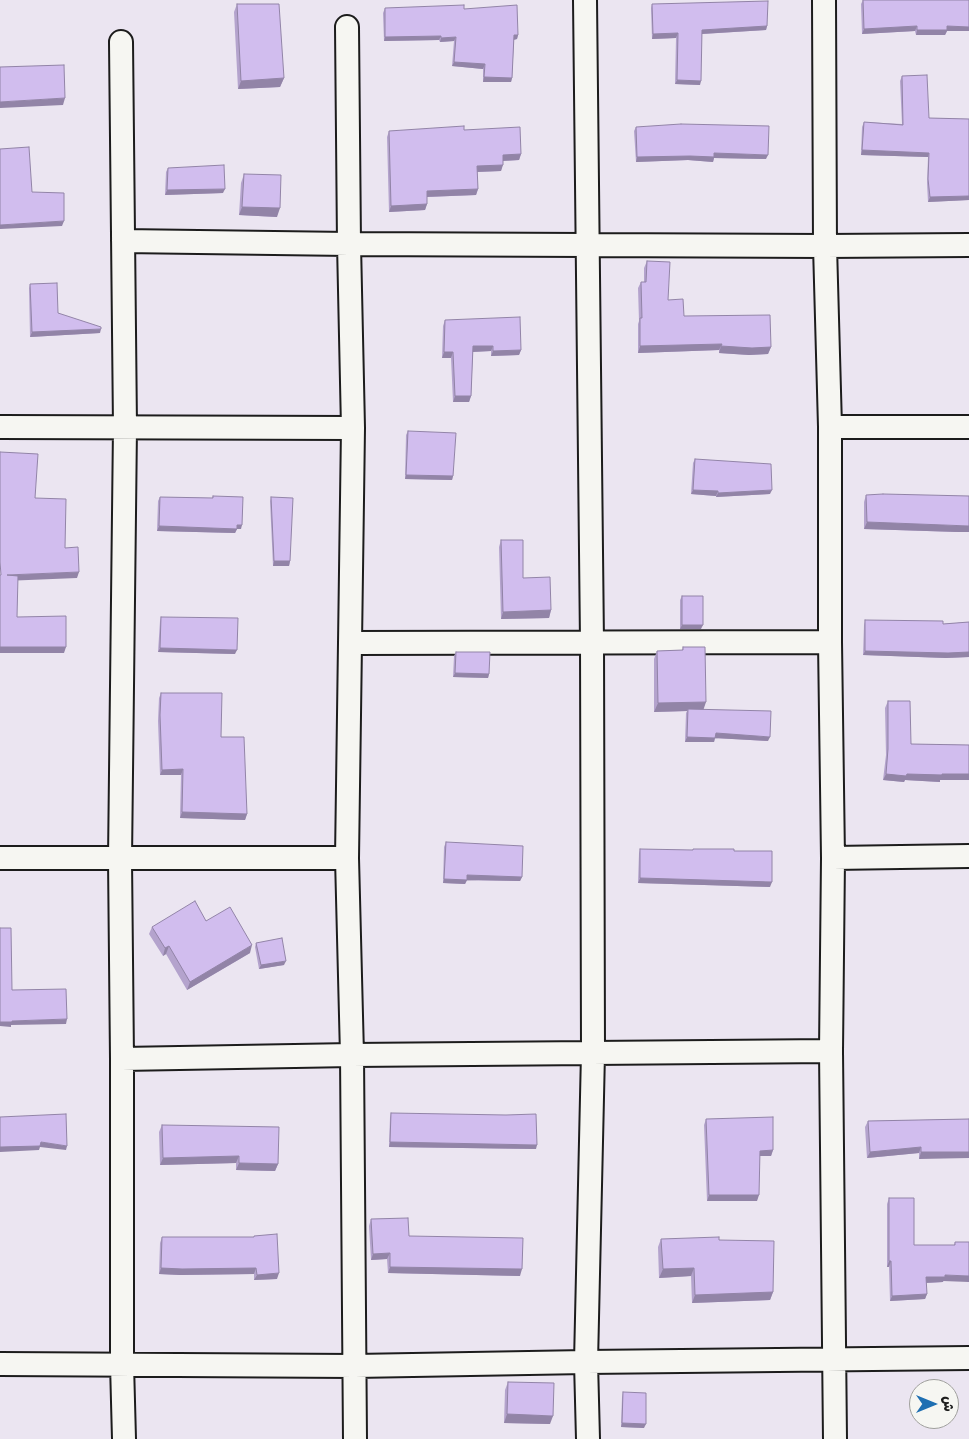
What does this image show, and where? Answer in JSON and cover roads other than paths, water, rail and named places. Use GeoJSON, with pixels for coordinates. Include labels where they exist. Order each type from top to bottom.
{"type":"FeatureCollection","features":[{"type":"Feature","properties":{"kind":"street"},"geometry":{"type":"LineString","coordinates":[[585,0],[592,642],[593,1053],[586,1362],[588,1439]]}},
{"type":"Feature","properties":{"kind":"street"},"geometry":{"type":"LineString","coordinates":[[824,0],[825,246],[830,427],[833,858],[831,1050],[836,1439]]}},
{"type":"Feature","properties":{"kind":"street"},"geometry":{"type":"LineString","coordinates":[[347,27],[353,428],[347,858],[352,1054],[355,1439]]}},
{"type":"Feature","properties":{"kind":"street"},"geometry":{"type":"LineString","coordinates":[[121,42],[125,427],[120,859],[124,1439]]}},
{"type":"Feature","properties":{"kind":"street"},"geometry":{"type":"LineString","coordinates":[[123,241],[349,244],[969,245]]}},
{"type":"Feature","properties":{"kind":"street"},"geometry":{"type":"LineString","coordinates":[[0,427],[353,428]]}},
{"type":"Feature","properties":{"kind":"street"},"geometry":{"type":"LineString","coordinates":[[830,427],[969,427]]}},
{"type":"Feature","properties":{"kind":"street"},"geometry":{"type":"LineString","coordinates":[[351,643],[830,642]]}},
{"type":"Feature","properties":{"kind":"street"},"geometry":{"type":"LineString","coordinates":[[833,858],[969,856]]}},
{"type":"Feature","properties":{"kind":"street"},"geometry":{"type":"LineString","coordinates":[[0,858],[347,858]]}},
{"type":"Feature","properties":{"kind":"street"},"geometry":{"type":"LineString","coordinates":[[122,1059],[352,1054],[831,1050]]}},
{"type":"Feature","properties":{"kind":"street"},"geometry":{"type":"LineString","coordinates":[[0,1364],[355,1366],[969,1358]]}}]}
